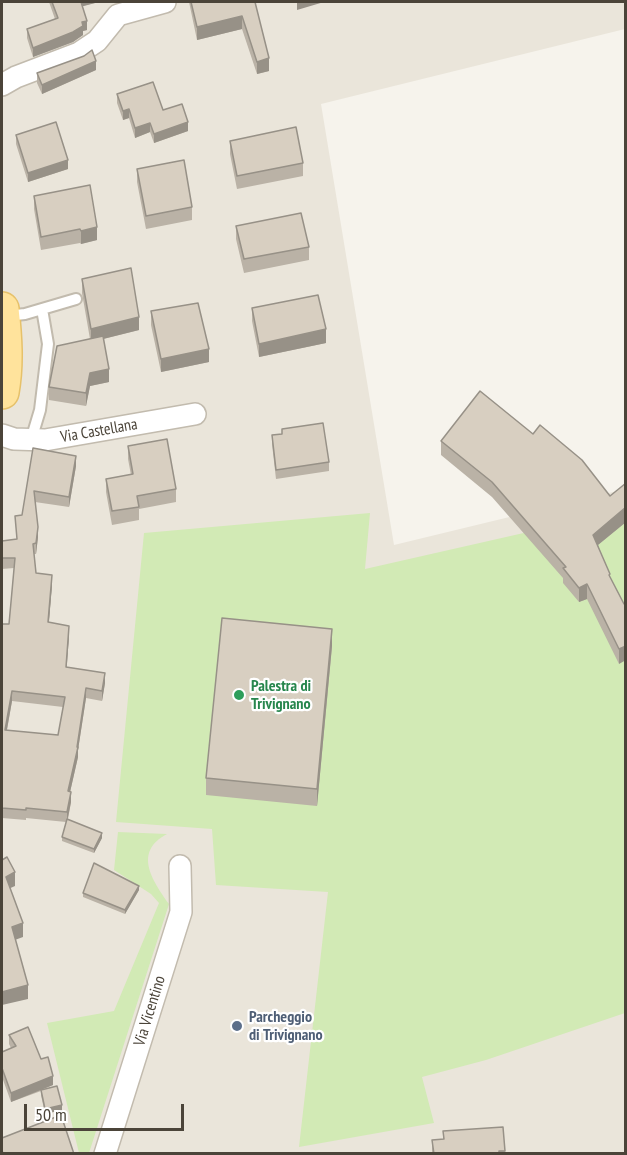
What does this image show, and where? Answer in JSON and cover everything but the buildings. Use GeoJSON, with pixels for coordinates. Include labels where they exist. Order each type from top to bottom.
{"type":"FeatureCollection","features":[{"type":"Feature","properties":{"kind":"main road"},"geometry":{"type":"LineString","coordinates":[[2,392],[5,373],[3,325]]}},
{"type":"Feature","properties":{"kind":"street"},"geometry":{"type":"LineString","coordinates":[[2,85],[16,77],[80,53],[97,41],[118,15],[165,2]]}},
{"type":"Feature","properties":{"kind":"street","name":"Via Castellana"},"geometry":{"type":"LineString","coordinates":[[2,435],[14,439],[45,440],[195,414]]}},
{"type":"Feature","properties":{"kind":"street","name":"Via Vicentino"},"geometry":{"type":"LineString","coordinates":[[105,1154],[181,912],[180,866]]}},
{"type":"Feature","properties":{"kind":"lane"},"geometry":{"type":"LineString","coordinates":[[3,325],[24,314],[76,299]]}},
{"type":"Feature","properties":{"kind":"lane"},"geometry":{"type":"LineString","coordinates":[[31,440],[40,410],[48,344],[42,309]]}},
{"type":"Feature","properties":{"kind":"shaded area"},"geometry":{"type":"Polygon","coordinates":[[[2,2],[625,2],[625,29],[321,104],[394,545],[625,489],[625,1153],[2,1154],[2,2]]]}},
{"type":"Feature","properties":{"kind":"green space"},"geometry":{"type":"Polygon","coordinates":[[[625,510],[625,1013],[486,1060],[422,1077],[434,1123],[299,1147],[328,892],[216,885],[212,829],[116,822],[144,533],[370,513],[365,569],[625,510]]]}},
{"type":"Feature","properties":{"kind":"green space"},"geometry":{"type":"Polygon","coordinates":[[[118,832],[167,834],[157,841],[148,858],[152,876],[169,904],[89,1153],[79,1153],[47,1023],[114,1011],[159,903],[151,894],[114,870],[118,832]]]}},
{"type":"Feature","properties":{"kind":"place","name":"Palestra di Trivignano"},"geometry":{"type":"Point","coordinates":[239,695]}},
{"type":"Feature","properties":{"kind":"place","name":"Parcheggio di Trivignano"},"geometry":{"type":"Point","coordinates":[237,1026]}}]}
